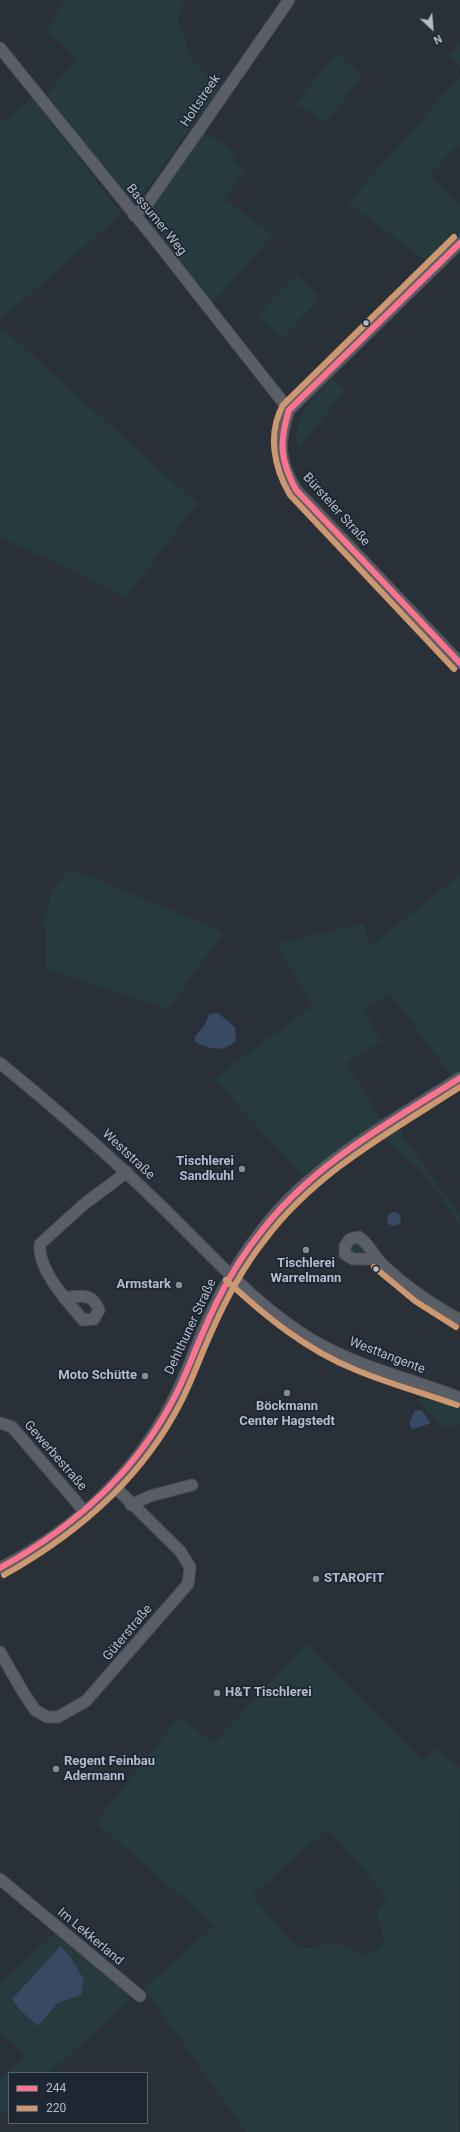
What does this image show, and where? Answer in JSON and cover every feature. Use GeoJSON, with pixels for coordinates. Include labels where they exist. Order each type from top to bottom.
{"type":"FeatureCollection","features":[{"type":"Feature","properties":{"kind":"street","name":"Holtstreek"},"geometry":{"type":"LineString","coordinates":[[134,215],[146,206],[289,0]]}},
{"type":"Feature","properties":{"kind":"street","name":"Bassumer Weg"},"geometry":{"type":"LineString","coordinates":[[0,48],[289,410]]}},
{"type":"Feature","properties":{"kind":"street"},"geometry":{"type":"LineString","coordinates":[[289,410],[460,243]]}},
{"type":"Feature","properties":{"kind":"street","name":"Bürsteler Straße"},"geometry":{"type":"LineString","coordinates":[[289,410],[281,440],[282,457],[283,465],[296,490],[460,663]]}},
{"type":"Feature","properties":{"kind":"street","name":"Weststraße"},"geometry":{"type":"LineString","coordinates":[[0,1063],[51,1105],[127,1172],[232,1274]]}},
{"type":"Feature","properties":{"kind":"street","name":"Dehlthuner Straße"},"geometry":{"type":"LineString","coordinates":[[0,1568],[59,1532],[85,1512],[114,1486],[134,1463],[151,1439],[171,1405],[207,1321],[232,1274],[266,1224],[311,1179],[355,1146],[460,1078]]}},
{"type":"Feature","properties":{"kind":"street"},"geometry":{"type":"LineString","coordinates":[[64,1298],[44,1266],[39,1254],[40,1244],[83,1205],[127,1172]]}},
{"type":"Feature","properties":{"kind":"street"},"geometry":{"type":"LineString","coordinates":[[376,1259],[405,1285],[437,1307],[460,1320]]}},
{"type":"Feature","properties":{"kind":"street","name":"Westtangente"},"geometry":{"type":"LineString","coordinates":[[232,1274],[281,1318],[314,1341],[358,1362],[460,1398]]}},
{"type":"Feature","properties":{"kind":"street","name":"Gewerbestraße"},"geometry":{"type":"LineString","coordinates":[[0,1423],[12,1427],[85,1512]]}},
{"type":"Feature","properties":{"kind":"street"},"geometry":{"type":"LineString","coordinates":[[131,1505],[150,1496],[192,1485]]}},
{"type":"Feature","properties":{"kind":"street","name":"Güterstraße"},"geometry":{"type":"LineString","coordinates":[[0,1652],[35,1710],[47,1717],[58,1718],[86,1701],[188,1584],[190,1567],[180,1551],[131,1505],[114,1486]]}},
{"type":"Feature","properties":{"kind":"street","name":"Im Lekkerland"},"geometry":{"type":"LineString","coordinates":[[0,1879],[20,1904],[140,1996]]}},
{"type":"Feature","properties":{"kind":"green space"},"geometry":{"type":"Polygon","coordinates":[[[64,0],[179,0],[184,4],[178,20],[192,60],[220,87],[141,196],[132,203],[47,95],[77,58],[47,32],[64,0]]]}},
{"type":"Feature","properties":{"kind":"green space"},"geometry":{"type":"Polygon","coordinates":[[[460,43],[460,68],[448,55],[460,43]]]}},
{"type":"Feature","properties":{"kind":"green space"},"geometry":{"type":"Polygon","coordinates":[[[336,53],[362,76],[326,123],[296,103],[336,53]]]}},
{"type":"Feature","properties":{"kind":"green space"},"geometry":{"type":"Polygon","coordinates":[[[460,76],[460,143],[429,175],[460,205],[460,235],[430,264],[348,203],[460,76]]]}},
{"type":"Feature","properties":{"kind":"green space"},"geometry":{"type":"Polygon","coordinates":[[[32,98],[122,214],[0,320],[0,122],[1,123],[32,98]]]}},
{"type":"Feature","properties":{"kind":"green space"},"geometry":{"type":"Polygon","coordinates":[[[203,131],[237,153],[233,160],[246,169],[225,199],[273,235],[212,304],[150,223],[148,215],[203,131]]]}},
{"type":"Feature","properties":{"kind":"green space"},"geometry":{"type":"Polygon","coordinates":[[[296,275],[320,299],[281,339],[257,316],[296,275]]]}},
{"type":"Feature","properties":{"kind":"green space"},"geometry":{"type":"Polygon","coordinates":[[[4,330],[198,504],[188,515],[126,598],[79,573],[0,537],[0,334],[4,330]]]}},
{"type":"Feature","properties":{"kind":"green space"},"geometry":{"type":"Polygon","coordinates":[[[332,378],[345,390],[297,451],[296,437],[300,417],[309,402],[332,378]]]}},
{"type":"Feature","properties":{"kind":"green space"},"geometry":{"type":"Polygon","coordinates":[[[71,869],[224,932],[168,1009],[47,969],[44,917],[54,887],[71,869]]]}},
{"type":"Feature","properties":{"kind":"green space"},"geometry":{"type":"Polygon","coordinates":[[[460,875],[460,1072],[452,1077],[390,993],[364,1009],[381,1041],[347,1063],[382,1121],[302,1175],[214,1079],[312,1006],[276,943],[282,943],[364,923],[369,947],[460,875]]]}},
{"type":"Feature","properties":{"kind":"green space"},"geometry":{"type":"Polygon","coordinates":[[[398,1129],[460,1215],[460,1225],[423,1173],[383,1139],[398,1129]]]}},
{"type":"Feature","properties":{"kind":"green space"},"geometry":{"type":"Polygon","coordinates":[[[357,1243],[367,1253],[365,1256],[351,1253],[352,1244],[357,1243]]]}},
{"type":"Feature","properties":{"kind":"green space"},"geometry":{"type":"Polygon","coordinates":[[[422,1394],[460,1408],[460,1424],[442,1427],[417,1400],[422,1394]]]}},
{"type":"Feature","properties":{"kind":"green space"},"geometry":{"type":"Polygon","coordinates":[[[306,1644],[423,1761],[437,1747],[460,1769],[459,2132],[246,2132],[144,1988],[215,1926],[96,1822],[179,1717],[214,1743],[306,1644]],[[328,1829],[252,1895],[298,1949],[336,1943],[366,1956],[384,1943],[376,1909],[388,1898],[328,1829]]]}},
{"type":"Feature","properties":{"kind":"green space"},"geometry":{"type":"Polygon","coordinates":[[[58,1931],[128,1992],[130,2001],[50,2072],[8,2072],[8,2109],[0,2116],[0,2078],[26,2056],[0,2033],[0,1983],[58,1931]],[[65,1952],[12,1999],[38,2026],[54,2007],[60,2002],[77,1996],[82,1991],[83,1987],[72,1959],[65,1952]]]}},
{"type":"Feature","properties":{"kind":"water"},"geometry":{"type":"Polygon","coordinates":[[[218,1013],[235,1027],[236,1041],[226,1047],[216,1049],[195,1042],[195,1036],[204,1026],[209,1014],[218,1013]]]}},
{"type":"Feature","properties":{"kind":"water"},"geometry":{"type":"Polygon","coordinates":[[[394,1212],[399,1214],[401,1219],[399,1224],[394,1226],[389,1224],[387,1219],[389,1214],[394,1212]]]}},
{"type":"Feature","properties":{"kind":"water"},"geometry":{"type":"Polygon","coordinates":[[[421,1410],[431,1423],[413,1429],[409,1425],[414,1411],[421,1410]]]}},
{"type":"Feature","properties":{"kind":"water"},"geometry":{"type":"Polygon","coordinates":[[[61,1946],[72,1959],[84,1980],[81,1995],[58,2003],[38,2026],[19,2009],[12,1999],[61,1946]]]}},
{"type":"Feature","properties":{"kind":"transit line","name":"220"},"geometry":{"type":"LineString","coordinates":[[454,237],[283,405],[275,428],[274,451],[284,485],[290,495],[454,669]]}},
{"type":"Feature","properties":{"kind":"transit line","name":"244"},"geometry":{"type":"LineString","coordinates":[[460,243],[289,410],[283,441],[284,460],[296,490],[460,663]]}},
{"type":"Feature","properties":{"kind":"transit line","name":"244"},"geometry":{"type":"LineString","coordinates":[[0,1568],[53,1535],[78,1516],[101,1496],[142,1450],[175,1396],[221,1293],[241,1259],[278,1212],[300,1189],[351,1148],[460,1078]]}},
{"type":"Feature","properties":{"kind":"transit line","name":"220"},"geometry":{"type":"LineString","coordinates":[[4,1575],[32,1559],[83,1522],[128,1479],[148,1454],[166,1428],[182,1400],[216,1321],[234,1286],[248,1263],[284,1217],[306,1195],[354,1155],[460,1087]]}},
{"type":"Feature","properties":{"kind":"transit line","name":"220"},"geometry":{"type":"LineString","coordinates":[[374,1267],[415,1301],[456,1327]]}},
{"type":"Feature","properties":{"kind":"transit line","name":"220"},"geometry":{"type":"LineString","coordinates":[[226,1280],[271,1319],[320,1353],[368,1375],[457,1405]]}},
{"type":"Feature","properties":{"kind":"place","name":"Tischlerei Sandkuhl"},"geometry":{"type":"Point","coordinates":[242,1169]}},
{"type":"Feature","properties":{"kind":"place","name":"Tischlerei Warrelmann"},"geometry":{"type":"Point","coordinates":[306,1250]}},
{"type":"Feature","properties":{"kind":"place","name":"Armstark"},"geometry":{"type":"Point","coordinates":[179,1285]}},
{"type":"Feature","properties":{"kind":"place","name":"Moto Schütte"},"geometry":{"type":"Point","coordinates":[145,1376]}},
{"type":"Feature","properties":{"kind":"place","name":"Böckmann Center Hagstedt"},"geometry":{"type":"Point","coordinates":[287,1393]}},
{"type":"Feature","properties":{"kind":"place","name":"STAROFIT"},"geometry":{"type":"Point","coordinates":[316,1579]}},
{"type":"Feature","properties":{"kind":"place","name":"H&T Tischlerei"},"geometry":{"type":"Point","coordinates":[217,1693]}},
{"type":"Feature","properties":{"kind":"place","name":"Regent Feinbau Adermann"},"geometry":{"type":"Point","coordinates":[56,1769]}}]}
